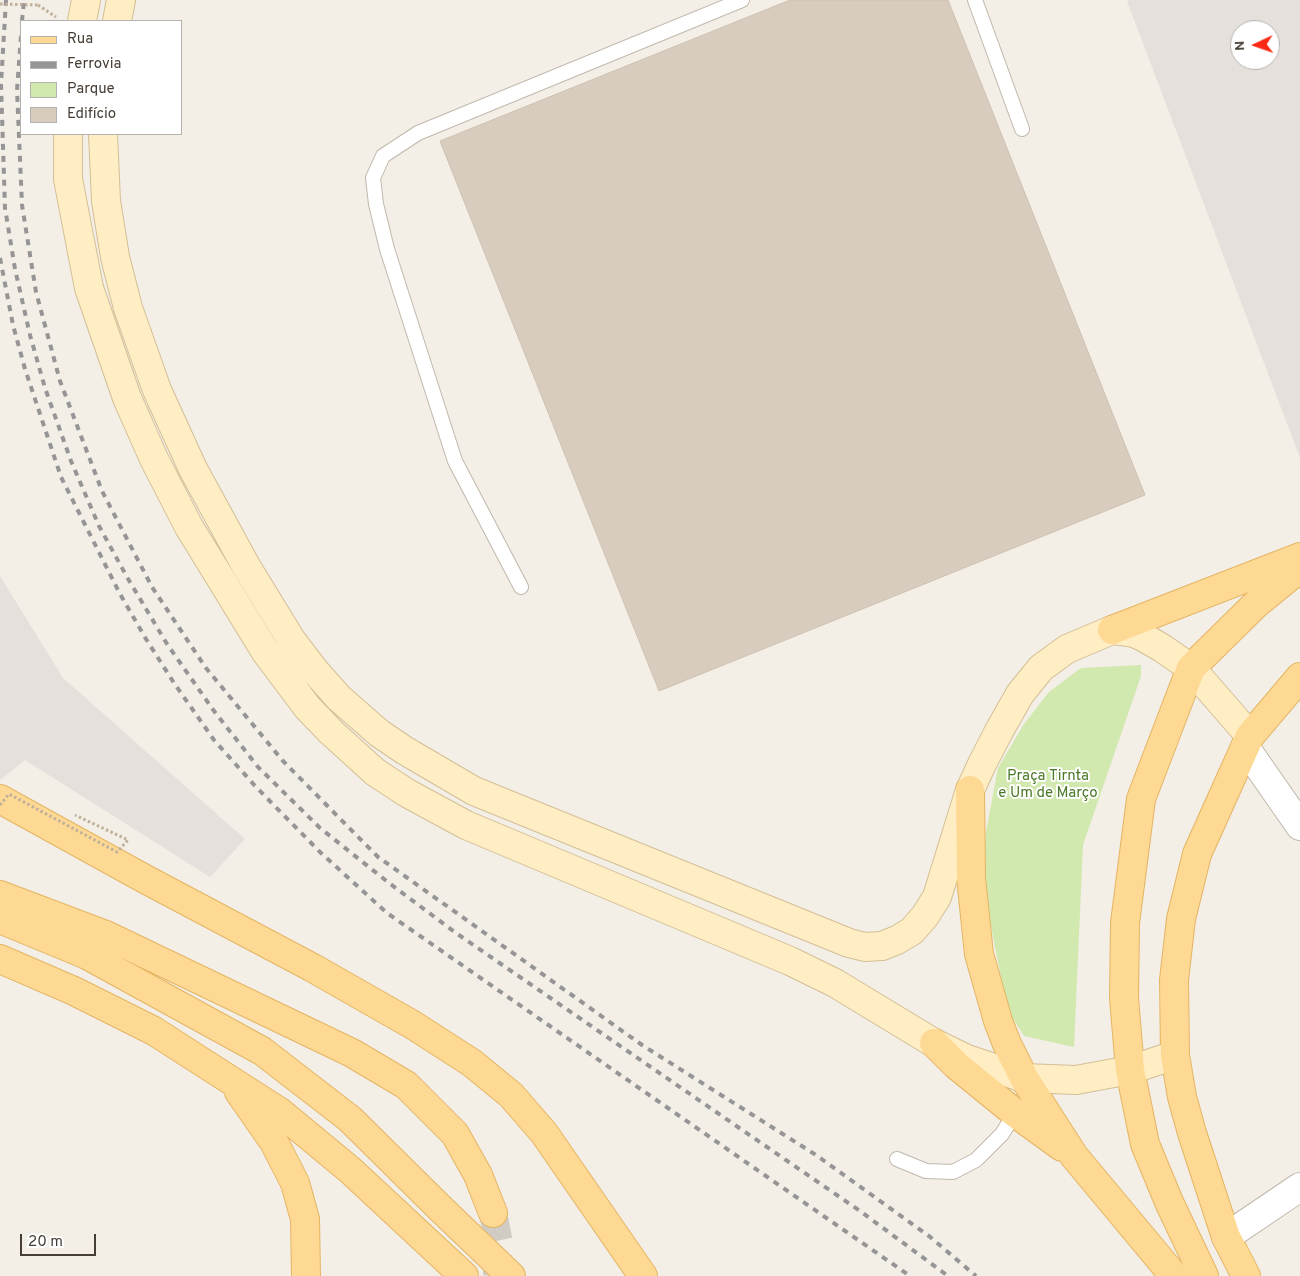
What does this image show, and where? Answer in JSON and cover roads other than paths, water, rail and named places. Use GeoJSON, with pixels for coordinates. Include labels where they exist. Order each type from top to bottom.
{"type":"FeatureCollection","features":[{"type":"Feature","properties":{"kind":"main road"},"geometry":{"type":"LineString","coordinates":[[82,20],[86,0]]}},
{"type":"Feature","properties":{"kind":"main road"},"geometry":{"type":"LineString","coordinates":[[117,20],[121,0]]}},
{"type":"Feature","properties":{"kind":"main road"},"geometry":{"type":"LineString","coordinates":[[68,135],[68,179],[89,288],[127,398],[154,459],[189,527],[265,651],[307,707],[375,772],[466,826],[790,961],[834,983],[934,1043],[967,1059],[1024,1078],[1076,1080],[1130,1070],[1175,1055]]}},
{"type":"Feature","properties":{"kind":"main road"},"geometry":{"type":"LineString","coordinates":[[103,135],[106,201],[115,257],[128,308],[157,390],[192,469],[246,566],[292,641],[315,672],[340,698],[379,733],[428,766],[474,791],[849,943],[865,947],[882,946],[912,931],[924,916],[937,897],[970,790],[982,764],[1020,694],[1041,668],[1067,649],[1300,557]]}},
{"type":"Feature","properties":{"kind":"main road"},"geometry":{"type":"LineString","coordinates":[[1204,1276],[1169,1202],[1145,1144],[1130,1070],[1124,998],[1125,923],[1141,799],[1191,668],[1255,605],[1300,568]]}},
{"type":"Feature","properties":{"kind":"main road"},"geometry":{"type":"LineString","coordinates":[[1112,630],[1134,633],[1143,637],[1191,668],[1247,742]]}},
{"type":"Feature","properties":{"kind":"main road"},"geometry":{"type":"LineString","coordinates":[[1246,1276],[1226,1237],[1182,1097],[1175,1055],[1174,980],[1182,919],[1198,854],[1247,742],[1300,677]]}},
{"type":"Feature","properties":{"kind":"main road"},"geometry":{"type":"LineString","coordinates":[[970,790],[971,878],[979,954],[1006,1044],[1024,1078],[1074,1156],[1174,1276]]}},
{"type":"Feature","properties":{"kind":"main road"},"geometry":{"type":"LineString","coordinates":[[0,799],[330,978],[413,1025],[472,1064],[511,1095],[534,1121],[643,1276]]}},
{"type":"Feature","properties":{"kind":"main road"},"geometry":{"type":"LineString","coordinates":[[0,895],[115,939],[352,1053],[406,1085],[455,1134],[478,1175],[493,1212]]}},
{"type":"Feature","properties":{"kind":"main road"},"geometry":{"type":"LineString","coordinates":[[0,919],[87,955],[262,1052],[350,1119],[511,1276]]}},
{"type":"Feature","properties":{"kind":"main road"},"geometry":{"type":"LineString","coordinates":[[0,959],[74,991],[154,1031],[280,1112],[350,1170],[464,1276]]}},
{"type":"Feature","properties":{"kind":"main road"},"geometry":{"type":"LineString","coordinates":[[934,1043],[956,1065],[1015,1113],[1074,1156]]}},
{"type":"Feature","properties":{"kind":"main road"},"geometry":{"type":"LineString","coordinates":[[229,1078],[274,1142],[295,1183],[305,1219],[306,1276]]}},
{"type":"Feature","properties":{"kind":"street"},"geometry":{"type":"LineString","coordinates":[[1247,742],[1300,826]]}},
{"type":"Feature","properties":{"kind":"street"},"geometry":{"type":"LineString","coordinates":[[1226,1237],[1300,1186]]}},
{"type":"Feature","properties":{"kind":"lane"},"geometry":{"type":"LineString","coordinates":[[521,587],[455,461],[387,249],[376,204],[373,178],[383,156],[418,133],[742,0]]}},
{"type":"Feature","properties":{"kind":"lane"},"geometry":{"type":"LineString","coordinates":[[975,0],[1022,129]]}},
{"type":"Feature","properties":{"kind":"lane"},"geometry":{"type":"LineString","coordinates":[[897,1159],[926,1172],[953,1172],[976,1160],[1002,1134],[1015,1113]]}},
{"type":"Feature","properties":{"kind":"tunnel"},"geometry":{"type":"LineString","coordinates":[[493,1213],[499,1243],[497,1276]]}},
{"type":"Feature","properties":{"kind":"railway"},"geometry":{"type":"LineString","coordinates":[[6,0],[1,84],[5,208],[15,269],[30,335],[45,388],[71,461],[99,526],[167,644],[214,711],[258,767],[320,828],[389,883],[456,933],[860,1211],[948,1276]]}},
{"type":"Feature","properties":{"kind":"railway"},"geometry":{"type":"LineString","coordinates":[[22,20],[24,0]]}},
{"type":"Feature","properties":{"kind":"railway"},"geometry":{"type":"LineString","coordinates":[[20,50],[17,90],[22,205],[36,292],[60,381],[102,491],[152,587],[206,668],[283,761],[378,857],[642,1045],[816,1155],[929,1236],[976,1276]]}},
{"type":"Feature","properties":{"kind":"railway"},"geometry":{"type":"LineString","coordinates":[[0,258],[13,325],[25,369],[61,477],[120,594],[146,639],[214,740],[256,787],[321,853],[387,913],[910,1276]]}},
{"type":"Feature","properties":{"kind":"park label","name":"Praça Tirnta e Um de Março"},"geometry":{"type":"Point","coordinates":[1048,786]}}]}
